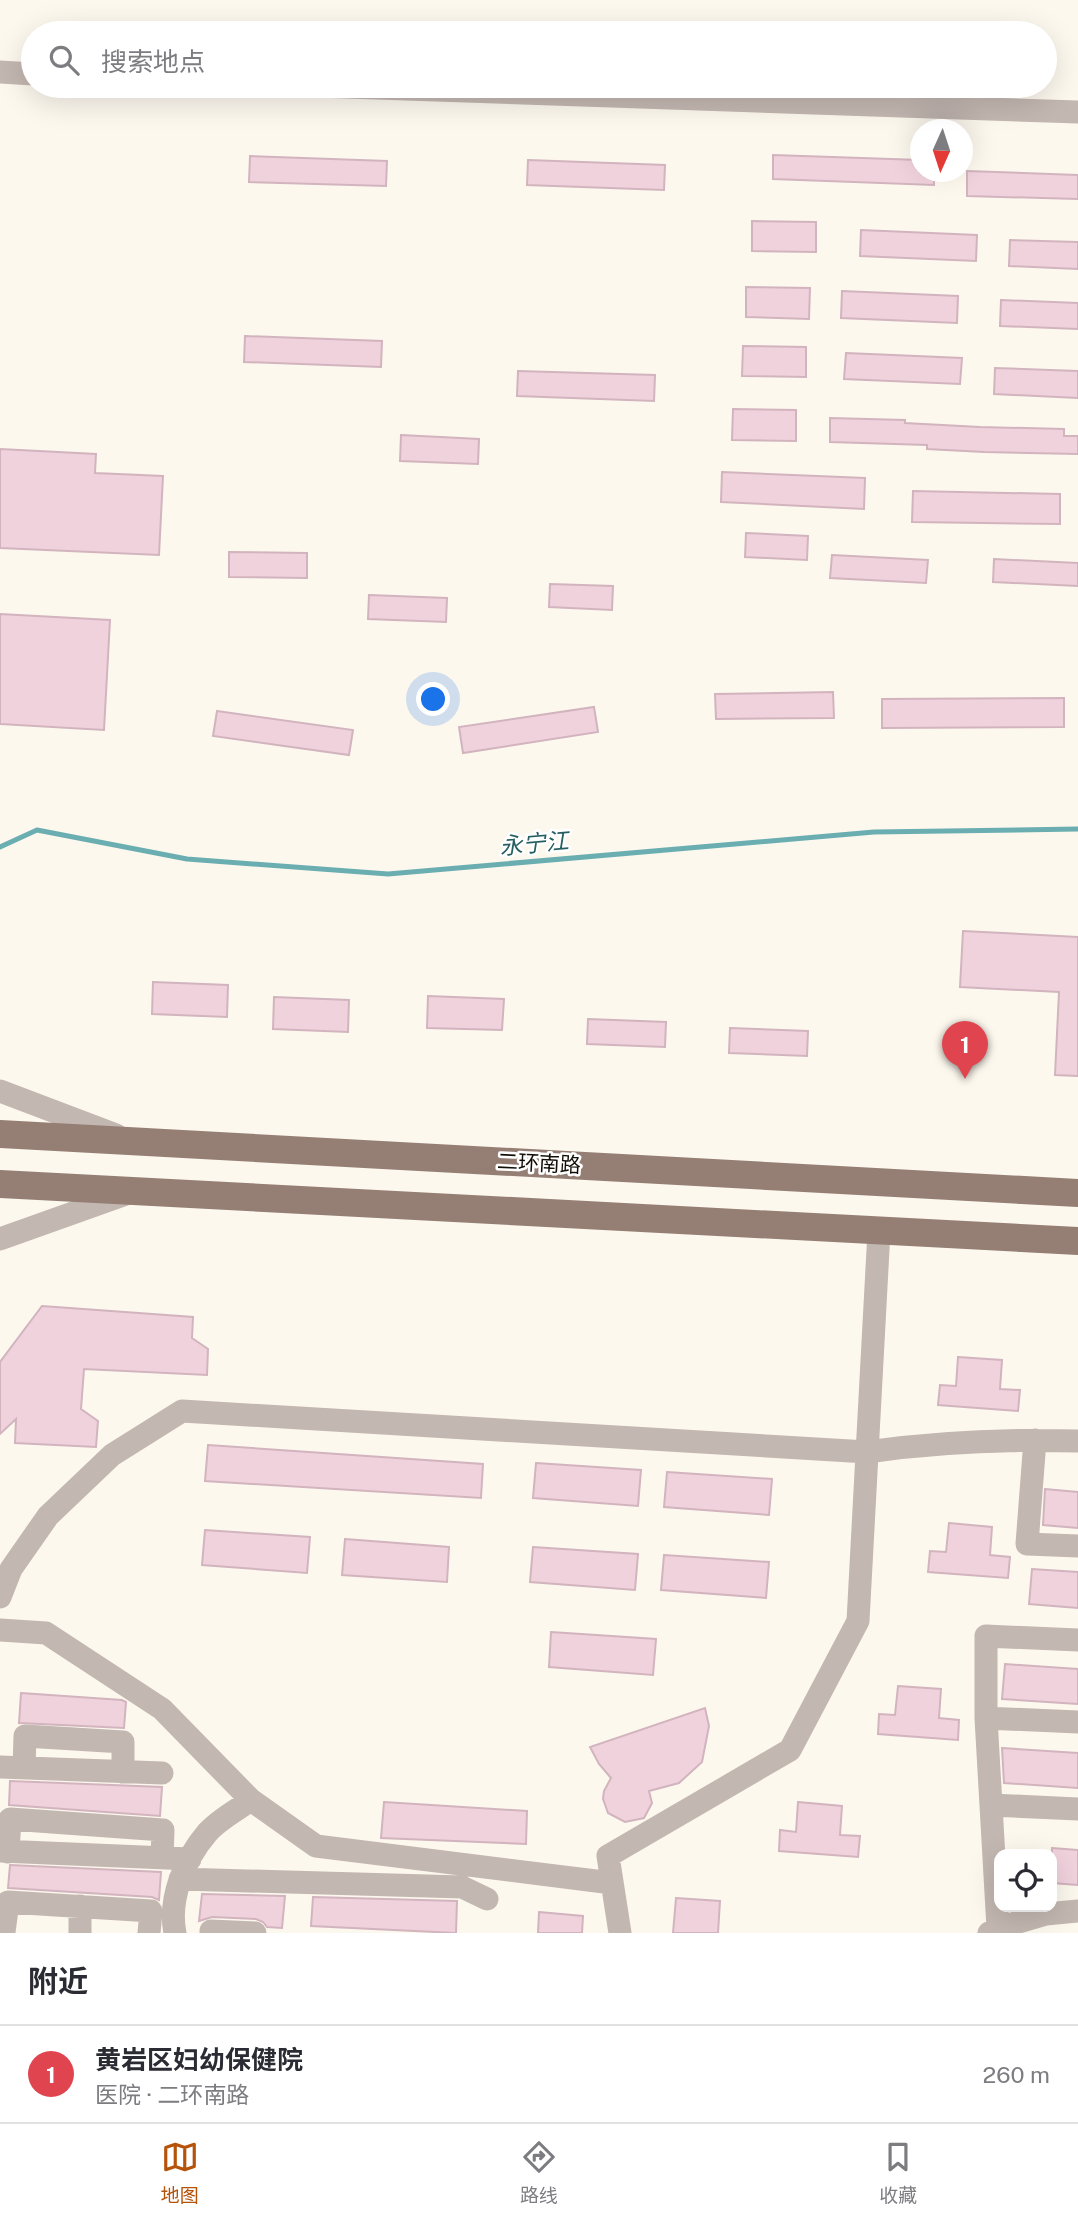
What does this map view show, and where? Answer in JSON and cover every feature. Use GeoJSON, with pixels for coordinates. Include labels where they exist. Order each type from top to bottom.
{"type":"FeatureCollection","features":[{"type":"Feature","properties":{"kind":"main road","name":"二环南路"},"geometry":{"type":"LineString","coordinates":[[0,1134],[1078,1193]]}},
{"type":"Feature","properties":{"kind":"main road"},"geometry":{"type":"LineString","coordinates":[[0,1184],[1078,1241]]}},
{"type":"Feature","properties":{"kind":"street"},"geometry":{"type":"LineString","coordinates":[[0,72],[21,73]]}},
{"type":"Feature","properties":{"kind":"street"},"geometry":{"type":"LineString","coordinates":[[655,98],[1078,113]]}},
{"type":"Feature","properties":{"kind":"street"},"geometry":{"type":"LineString","coordinates":[[0,1091],[132,1141]]}},
{"type":"Feature","properties":{"kind":"street"},"geometry":{"type":"LineString","coordinates":[[0,1239],[135,1191]]}},
{"type":"Feature","properties":{"kind":"street"},"geometry":{"type":"LineString","coordinates":[[620,1933],[608,1856],[790,1750],[858,1621],[879,1231]]}},
{"type":"Feature","properties":{"kind":"street"},"geometry":{"type":"LineString","coordinates":[[0,1597],[12,1569],[48,1516],[112,1455],[182,1410],[867,1452],[929,1443],[1078,1441]]}},
{"type":"Feature","properties":{"kind":"street"},"geometry":{"type":"LineString","coordinates":[[1035,1440],[1027,1544],[1078,1546]]}},
{"type":"Feature","properties":{"kind":"street"},"geometry":{"type":"LineString","coordinates":[[0,1630],[46,1633],[162,1709],[251,1800],[316,1846],[612,1883]]}},
{"type":"Feature","properties":{"kind":"street"},"geometry":{"type":"LineString","coordinates":[[1078,1640],[986,1636],[993,1931],[1046,1914],[1078,1911]]}},
{"type":"Feature","properties":{"kind":"street"},"geometry":{"type":"LineString","coordinates":[[986,1718],[1078,1723]]}},
{"type":"Feature","properties":{"kind":"street"},"geometry":{"type":"LineString","coordinates":[[24,1768],[25,1736],[123,1742],[123,1772]]}},
{"type":"Feature","properties":{"kind":"street"},"geometry":{"type":"LineString","coordinates":[[0,1767],[162,1773]]}},
{"type":"Feature","properties":{"kind":"street"},"geometry":{"type":"LineString","coordinates":[[176,1933],[173,1922],[185,1869],[208,1832],[251,1800]]}},
{"type":"Feature","properties":{"kind":"street"},"geometry":{"type":"LineString","coordinates":[[992,1805],[1078,1810]]}},
{"type":"Feature","properties":{"kind":"street"},"geometry":{"type":"LineString","coordinates":[[162,1858],[163,1830],[10,1819],[4,1852],[162,1858],[185,1869],[462,1887],[488,1899]]}},
{"type":"Feature","properties":{"kind":"street"},"geometry":{"type":"LineString","coordinates":[[86,1825],[86,1854]]}},
{"type":"Feature","properties":{"kind":"street"},"geometry":{"type":"LineString","coordinates":[[23,1933],[2,1932],[8,1902],[151,1911],[149,1933]]}},
{"type":"Feature","properties":{"kind":"street"},"geometry":{"type":"LineString","coordinates":[[80,1906],[80,1933]]}},
{"type":"Feature","properties":{"kind":"street"},"geometry":{"type":"LineString","coordinates":[[211,1933],[255,1933]]}},
{"type":"Feature","properties":{"kind":"building"},"geometry":{"type":"Polygon","coordinates":[[[773,155],[910,160],[910,182],[934,182],[934,185],[773,179],[773,155]]]}},
{"type":"Feature","properties":{"kind":"building"},"geometry":{"type":"Polygon","coordinates":[[[250,156],[387,161],[386,186],[249,182],[250,156]]]}},
{"type":"Feature","properties":{"kind":"building"},"geometry":{"type":"Polygon","coordinates":[[[528,160],[665,165],[664,190],[527,185],[528,160]]]}},
{"type":"Feature","properties":{"kind":"building"},"geometry":{"type":"Polygon","coordinates":[[[973,171],[1078,175],[1078,199],[967,196],[967,182],[973,182],[973,171]]]}},
{"type":"Feature","properties":{"kind":"building"},"geometry":{"type":"Polygon","coordinates":[[[752,221],[816,222],[816,252],[752,251],[752,221]]]}},
{"type":"Feature","properties":{"kind":"building"},"geometry":{"type":"Polygon","coordinates":[[[861,230],[977,235],[976,261],[860,256],[861,230]]]}},
{"type":"Feature","properties":{"kind":"building"},"geometry":{"type":"Polygon","coordinates":[[[1010,240],[1078,242],[1078,269],[1009,266],[1010,240]]]}},
{"type":"Feature","properties":{"kind":"building"},"geometry":{"type":"Polygon","coordinates":[[[746,287],[810,288],[809,319],[746,317],[746,287]]]}},
{"type":"Feature","properties":{"kind":"building"},"geometry":{"type":"Polygon","coordinates":[[[842,291],[958,296],[957,323],[841,318],[842,291]]]}},
{"type":"Feature","properties":{"kind":"building"},"geometry":{"type":"Polygon","coordinates":[[[1001,300],[1078,303],[1078,329],[1000,326],[1001,300]]]}},
{"type":"Feature","properties":{"kind":"building"},"geometry":{"type":"Polygon","coordinates":[[[245,336],[382,341],[381,367],[244,362],[245,336]]]}},
{"type":"Feature","properties":{"kind":"building"},"geometry":{"type":"Polygon","coordinates":[[[743,346],[806,347],[806,377],[742,376],[743,346]]]}},
{"type":"Feature","properties":{"kind":"building"},"geometry":{"type":"Polygon","coordinates":[[[846,353],[962,358],[960,384],[844,379],[846,353]]]}},
{"type":"Feature","properties":{"kind":"building"},"geometry":{"type":"Polygon","coordinates":[[[995,368],[1078,371],[1078,398],[994,394],[995,368]]]}},
{"type":"Feature","properties":{"kind":"building"},"geometry":{"type":"Polygon","coordinates":[[[518,371],[655,375],[654,401],[517,396],[518,371]]]}},
{"type":"Feature","properties":{"kind":"building"},"geometry":{"type":"Polygon","coordinates":[[[733,409],[796,410],[796,441],[732,440],[733,409]]]}},
{"type":"Feature","properties":{"kind":"building"},"geometry":{"type":"Polygon","coordinates":[[[830,418],[1064,429],[1064,436],[1078,436],[1078,454],[984,452],[927,449],[927,445],[830,442],[830,418]]]}},
{"type":"Feature","properties":{"kind":"building"},"geometry":{"type":"Polygon","coordinates":[[[401,435],[479,439],[478,464],[400,461],[401,435]]]}},
{"type":"Feature","properties":{"kind":"building"},"geometry":{"type":"Polygon","coordinates":[[[0,449],[96,454],[95,473],[163,476],[159,555],[0,548],[0,449]]]}},
{"type":"Feature","properties":{"kind":"building"},"geometry":{"type":"Polygon","coordinates":[[[722,472],[865,478],[864,509],[721,502],[722,472]]]}},
{"type":"Feature","properties":{"kind":"building"},"geometry":{"type":"Polygon","coordinates":[[[913,491],[1060,494],[1060,524],[912,522],[913,491]]]}},
{"type":"Feature","properties":{"kind":"building"},"geometry":{"type":"Polygon","coordinates":[[[746,533],[808,536],[807,560],[745,557],[746,533]]]}},
{"type":"Feature","properties":{"kind":"building"},"geometry":{"type":"Polygon","coordinates":[[[229,552],[307,553],[307,578],[229,577],[229,552]]]}},
{"type":"Feature","properties":{"kind":"building"},"geometry":{"type":"Polygon","coordinates":[[[832,555],[928,560],[926,583],[830,578],[832,555]]]}},
{"type":"Feature","properties":{"kind":"building"},"geometry":{"type":"Polygon","coordinates":[[[994,559],[1078,563],[1078,586],[993,582],[994,559]]]}},
{"type":"Feature","properties":{"kind":"building"},"geometry":{"type":"Polygon","coordinates":[[[550,584],[613,586],[612,610],[549,607],[550,584]]]}},
{"type":"Feature","properties":{"kind":"building"},"geometry":{"type":"Polygon","coordinates":[[[369,595],[447,598],[446,622],[368,619],[369,595]]]}},
{"type":"Feature","properties":{"kind":"building"},"geometry":{"type":"Polygon","coordinates":[[[0,614],[110,620],[104,730],[0,724],[0,614]]]}},
{"type":"Feature","properties":{"kind":"building"},"geometry":{"type":"Polygon","coordinates":[[[833,692],[834,718],[716,719],[715,694],[833,692]]]}},
{"type":"Feature","properties":{"kind":"building"},"geometry":{"type":"Polygon","coordinates":[[[1064,698],[1064,727],[882,728],[882,699],[1064,698]]]}},
{"type":"Feature","properties":{"kind":"building"},"geometry":{"type":"Polygon","coordinates":[[[594,707],[598,732],[463,753],[459,727],[594,707]]]}},
{"type":"Feature","properties":{"kind":"building"},"geometry":{"type":"Polygon","coordinates":[[[217,711],[353,730],[349,755],[213,736],[217,711]]]}},
{"type":"Feature","properties":{"kind":"building"},"geometry":{"type":"Polygon","coordinates":[[[963,931],[1078,937],[1078,1076],[1055,1075],[1059,992],[960,987],[963,931]]]}},
{"type":"Feature","properties":{"kind":"building"},"geometry":{"type":"Polygon","coordinates":[[[153,982],[228,985],[227,1017],[152,1014],[153,982]]]}},
{"type":"Feature","properties":{"kind":"building"},"geometry":{"type":"Polygon","coordinates":[[[428,996],[504,999],[502,1030],[427,1028],[428,996]]]}},
{"type":"Feature","properties":{"kind":"building"},"geometry":{"type":"Polygon","coordinates":[[[274,997],[349,1000],[348,1032],[273,1029],[274,997]]]}},
{"type":"Feature","properties":{"kind":"building"},"geometry":{"type":"Polygon","coordinates":[[[588,1019],[666,1022],[665,1047],[587,1044],[588,1019]]]}},
{"type":"Feature","properties":{"kind":"building"},"geometry":{"type":"Polygon","coordinates":[[[730,1028],[808,1031],[807,1056],[729,1053],[730,1028]]]}},
{"type":"Feature","properties":{"kind":"building"},"geometry":{"type":"Polygon","coordinates":[[[42,1306],[193,1317],[192,1338],[208,1349],[207,1375],[84,1369],[81,1409],[98,1421],[96,1447],[15,1443],[16,1419],[0,1434],[0,1362],[42,1306]]]}},
{"type":"Feature","properties":{"kind":"building"},"geometry":{"type":"Polygon","coordinates":[[[958,1357],[1002,1360],[1000,1389],[1020,1390],[1018,1411],[938,1405],[940,1385],[956,1386],[958,1357]]]}},
{"type":"Feature","properties":{"kind":"building"},"geometry":{"type":"Polygon","coordinates":[[[208,1445],[483,1464],[481,1498],[205,1481],[208,1445]]]}},
{"type":"Feature","properties":{"kind":"building"},"geometry":{"type":"Polygon","coordinates":[[[536,1463],[641,1470],[638,1506],[533,1498],[536,1463]]]}},
{"type":"Feature","properties":{"kind":"building"},"geometry":{"type":"Polygon","coordinates":[[[667,1472],[772,1479],[769,1515],[664,1507],[667,1472]]]}},
{"type":"Feature","properties":{"kind":"building"},"geometry":{"type":"Polygon","coordinates":[[[1045,1489],[1078,1492],[1078,1528],[1043,1525],[1045,1489]]]}},
{"type":"Feature","properties":{"kind":"building"},"geometry":{"type":"Polygon","coordinates":[[[949,1523],[992,1527],[990,1555],[1010,1557],[1008,1578],[928,1572],[930,1551],[946,1552],[949,1523]]]}},
{"type":"Feature","properties":{"kind":"building"},"geometry":{"type":"Polygon","coordinates":[[[205,1530],[310,1537],[307,1573],[202,1565],[205,1530]]]}},
{"type":"Feature","properties":{"kind":"building"},"geometry":{"type":"Polygon","coordinates":[[[345,1539],[449,1547],[447,1582],[342,1575],[345,1539]]]}},
{"type":"Feature","properties":{"kind":"building"},"geometry":{"type":"Polygon","coordinates":[[[533,1547],[638,1554],[635,1590],[530,1582],[533,1547]]]}},
{"type":"Feature","properties":{"kind":"building"},"geometry":{"type":"Polygon","coordinates":[[[664,1555],[769,1562],[766,1598],[661,1590],[664,1555]]]}},
{"type":"Feature","properties":{"kind":"building"},"geometry":{"type":"Polygon","coordinates":[[[1032,1569],[1078,1572],[1078,1608],[1029,1604],[1032,1569]]]}},
{"type":"Feature","properties":{"kind":"building"},"geometry":{"type":"Polygon","coordinates":[[[551,1632],[656,1639],[653,1675],[549,1667],[551,1632]]]}},
{"type":"Feature","properties":{"kind":"building"},"geometry":{"type":"Polygon","coordinates":[[[1005,1664],[1078,1669],[1078,1704],[1002,1699],[1005,1664]]]}},
{"type":"Feature","properties":{"kind":"building"},"geometry":{"type":"Polygon","coordinates":[[[898,1686],[941,1689],[939,1718],[959,1720],[958,1740],[878,1734],[879,1714],[895,1715],[898,1686]]]}},
{"type":"Feature","properties":{"kind":"building"},"geometry":{"type":"Polygon","coordinates":[[[21,1693],[122,1700],[126,1702],[124,1728],[19,1723],[21,1693]]]}},
{"type":"Feature","properties":{"kind":"building"},"geometry":{"type":"Polygon","coordinates":[[[705,1708],[709,1726],[702,1762],[679,1783],[649,1791],[652,1803],[644,1818],[625,1822],[608,1813],[603,1799],[611,1778],[590,1747],[705,1708]]]}},
{"type":"Feature","properties":{"kind":"building"},"geometry":{"type":"Polygon","coordinates":[[[1002,1748],[1078,1753],[1078,1788],[1004,1783],[1002,1748]]]}},
{"type":"Feature","properties":{"kind":"building"},"geometry":{"type":"Polygon","coordinates":[[[10,1781],[162,1787],[160,1816],[9,1805],[10,1781]]]}},
{"type":"Feature","properties":{"kind":"building"},"geometry":{"type":"Polygon","coordinates":[[[384,1802],[527,1811],[526,1844],[381,1838],[384,1802]]]}},
{"type":"Feature","properties":{"kind":"building"},"geometry":{"type":"Polygon","coordinates":[[[798,1802],[842,1806],[840,1835],[860,1836],[858,1857],[779,1851],[780,1830],[796,1832],[798,1802]]]}},
{"type":"Feature","properties":{"kind":"building"},"geometry":{"type":"Polygon","coordinates":[[[1052,1848],[1078,1850],[1078,1885],[1057,1883],[1057,1849],[1052,1848]]]}},
{"type":"Feature","properties":{"kind":"building"},"geometry":{"type":"Polygon","coordinates":[[[10,1865],[161,1872],[159,1900],[152,1897],[8,1888],[10,1865]]]}},
{"type":"Feature","properties":{"kind":"building"},"geometry":{"type":"Polygon","coordinates":[[[202,1894],[285,1896],[282,1928],[267,1927],[256,1919],[212,1917],[199,1921],[202,1894]]]}},
{"type":"Feature","properties":{"kind":"building"},"geometry":{"type":"Polygon","coordinates":[[[313,1897],[457,1901],[456,1933],[311,1926],[313,1897]]]}},
{"type":"Feature","properties":{"kind":"building"},"geometry":{"type":"Polygon","coordinates":[[[676,1898],[720,1901],[718,1933],[673,1933],[676,1898]]]}},
{"type":"Feature","properties":{"kind":"building"},"geometry":{"type":"Polygon","coordinates":[[[539,1912],[583,1916],[582,1933],[538,1933],[539,1912]]]}},
{"type":"Feature","properties":{"kind":"waterway","name":"永宁江"},"geometry":{"type":"LineString","coordinates":[[0,847],[37,830],[187,859],[388,874],[874,832],[1078,829]]}},
{"type":"Feature","properties":{"kind":"place","name":"黄岩区妇幼保健院"},"geometry":{"type":"Point","coordinates":[965,1079]}}]}
